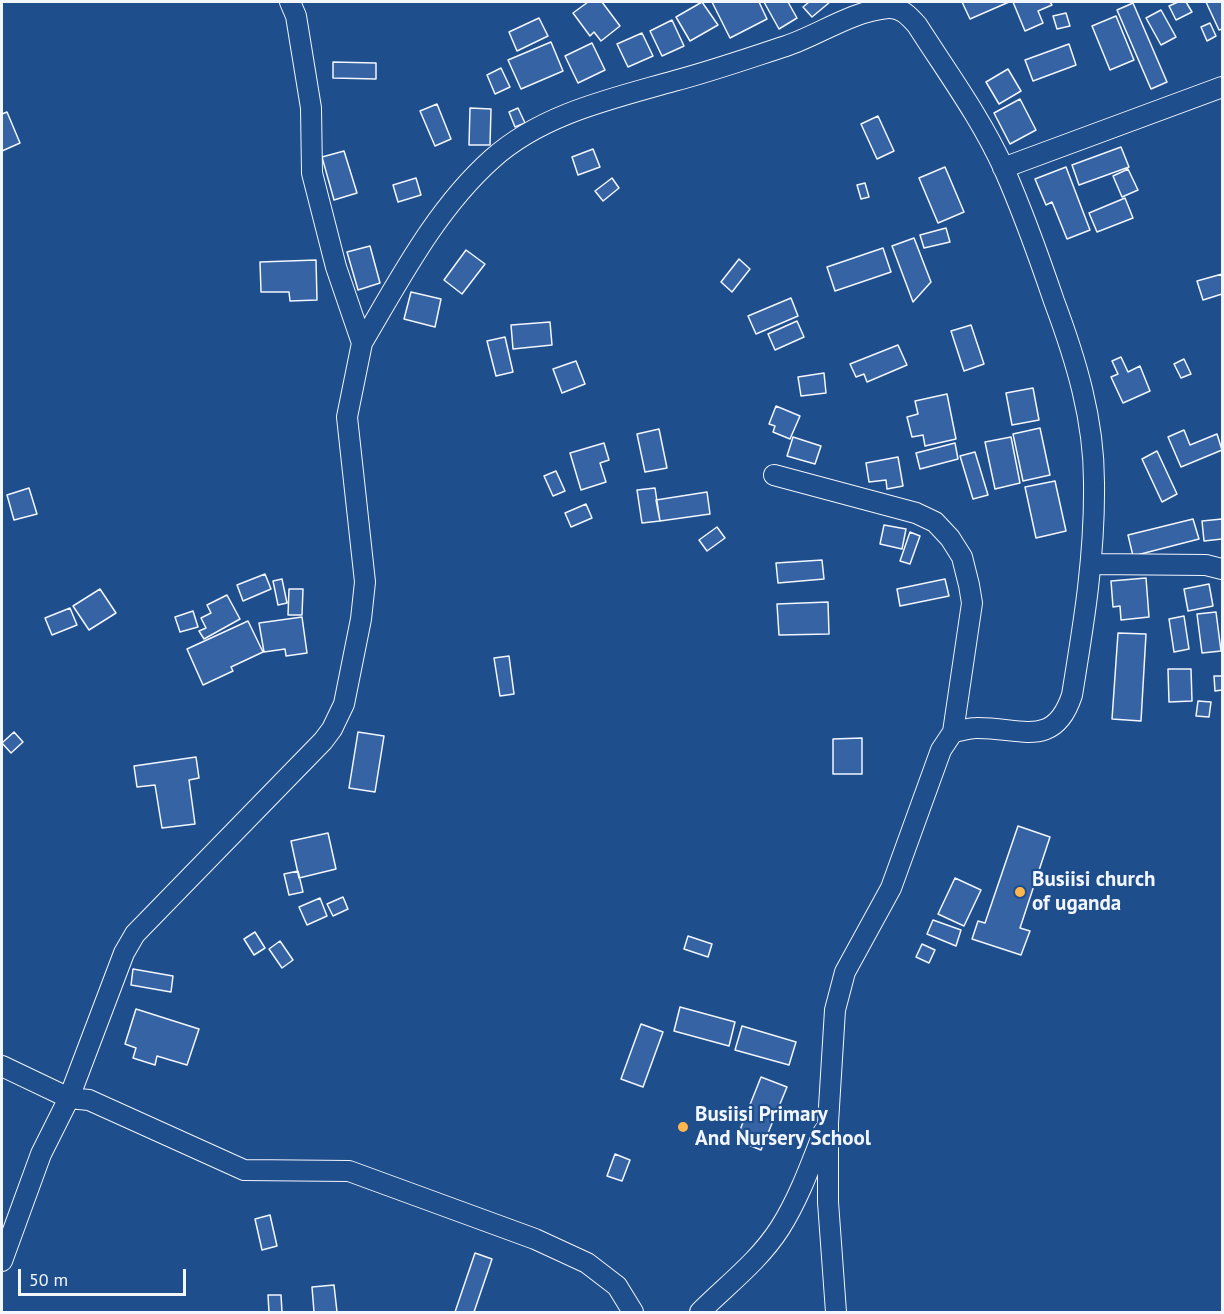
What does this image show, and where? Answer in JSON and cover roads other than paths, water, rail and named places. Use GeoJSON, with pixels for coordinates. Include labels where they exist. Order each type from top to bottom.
{"type":"FeatureCollection","features":[{"type":"Feature","properties":{"kind":"street"},"geometry":{"type":"LineString","coordinates":[[290,2],[296,16],[311,108],[312,173],[336,267],[362,343]]}},
{"type":"Feature","properties":{"kind":"street"},"geometry":{"type":"LineString","coordinates":[[2,1261],[41,1154],[69,1098],[124,953],[135,934],[322,741],[341,711],[361,619],[365,582],[347,417],[362,343],[414,255],[475,175],[511,144],[535,129],[568,114],[789,45],[879,5],[906,12],[917,25],[981,125],[1003,168],[1045,274],[1085,394],[1094,481],[1093,564],[1072,695],[1060,721],[1051,729],[1038,732],[975,728],[953,732]]}},
{"type":"Feature","properties":{"kind":"street"},"geometry":{"type":"LineString","coordinates":[[1003,168],[1222,87]]}},
{"type":"Feature","properties":{"kind":"street"},"geometry":{"type":"LineString","coordinates":[[774,475],[916,513],[935,522],[950,538],[962,557],[972,603],[953,732],[941,750],[891,888],[845,972],[835,1010],[830,1051],[828,1202],[836,1312]]}},
{"type":"Feature","properties":{"kind":"street"},"geometry":{"type":"LineString","coordinates":[[1093,564],[1206,565],[1222,569]]}},
{"type":"Feature","properties":{"kind":"street"},"geometry":{"type":"LineString","coordinates":[[2,1066],[69,1098],[89,1100],[244,1170],[349,1171],[535,1239],[587,1263],[617,1286],[633,1312]]}},
{"type":"Feature","properties":{"kind":"street"},"geometry":{"type":"LineString","coordinates":[[700,1312],[754,1261],[780,1229],[802,1188],[828,1123]]}},
{"type":"Feature","properties":{"kind":"place","name":"Busiisi church of uganda"},"geometry":{"type":"Point","coordinates":[1020,892]}},
{"type":"Feature","properties":{"kind":"place","name":"Busiisi Primary And Nursery School"},"geometry":{"type":"Point","coordinates":[683,1127]}}]}
